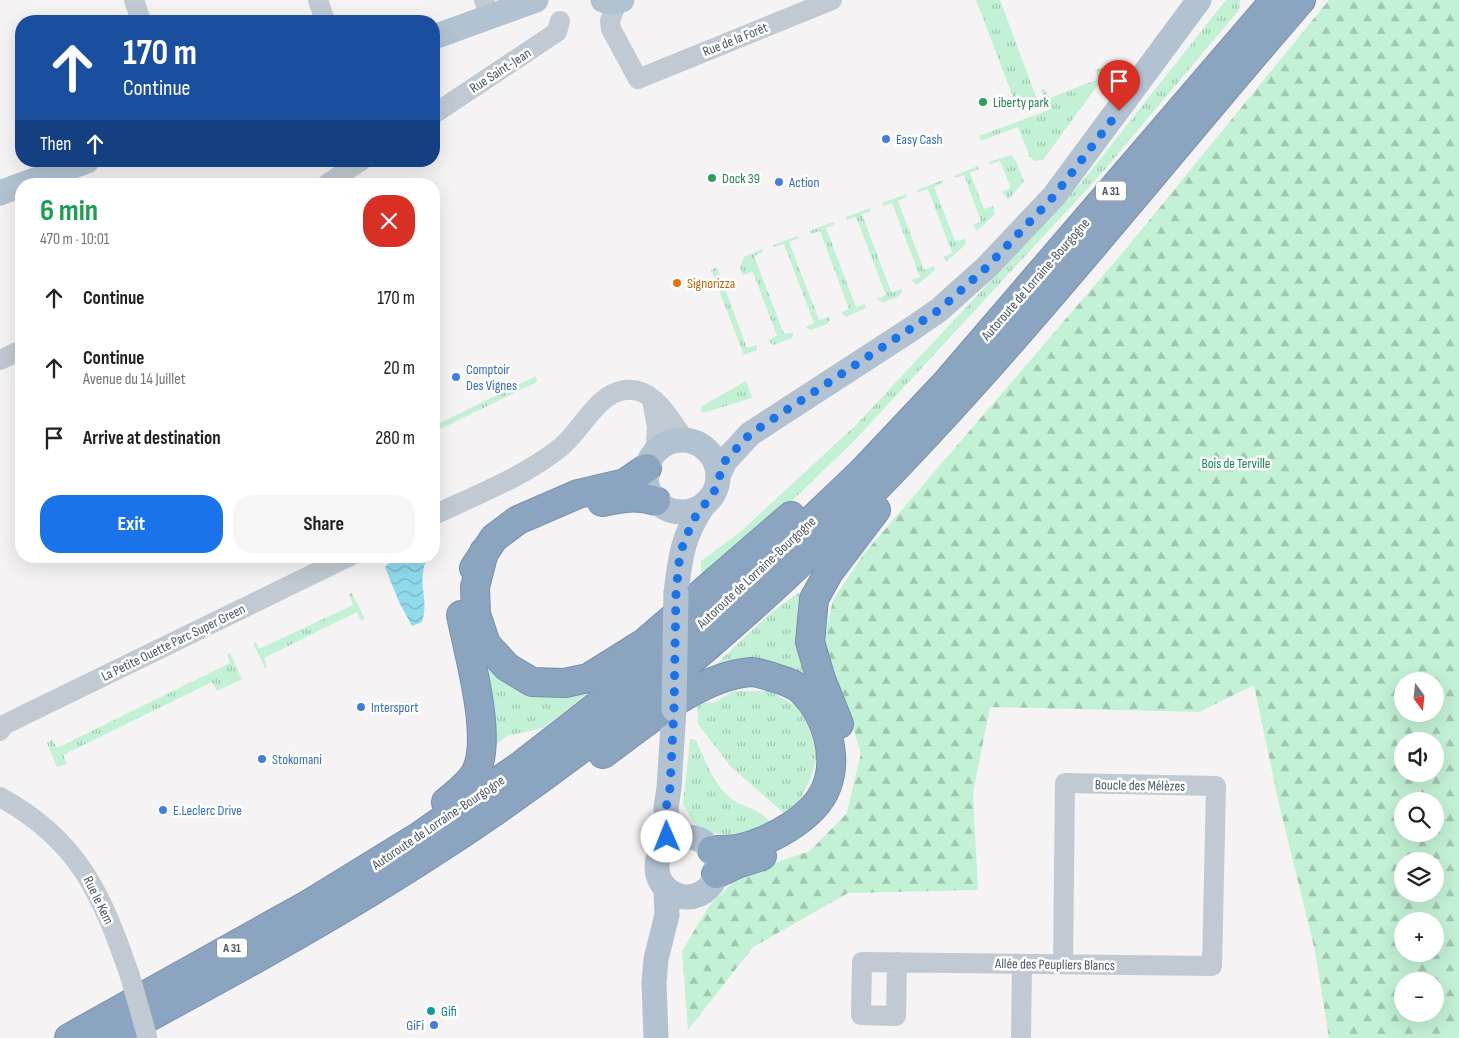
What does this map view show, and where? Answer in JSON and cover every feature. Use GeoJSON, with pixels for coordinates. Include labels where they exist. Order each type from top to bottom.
{"type":"FeatureCollection","features":[{"type":"Feature","properties":{"kind":"highway","name":"Autoroute de Lorraine-Bourgogne"},"geometry":{"type":"LineString","coordinates":[[69,1038],[309,904],[393,853],[520,766],[707,620],[862,472],[946,382],[1275,0]]}},
{"type":"Feature","properties":{"kind":"highway","name":"Autoroute de Lorraine-Bourgogne"},"geometry":{"type":"LineString","coordinates":[[110,1038],[262,955],[424,859],[574,754],[720,636],[847,518],[926,437],[1301,0]]}},
{"type":"Feature","properties":{"kind":"highway"},"geometry":{"type":"LineString","coordinates":[[484,552],[475,587],[476,614],[486,644],[507,667],[532,682],[565,683],[588,678],[644,643],[756,547],[850,462],[946,382]]}},
{"type":"Feature","properties":{"kind":"highway"},"geometry":{"type":"LineString","coordinates":[[706,854],[737,864],[775,852],[794,842],[812,828],[830,808],[840,790],[844,753],[837,715],[820,678],[810,642],[814,599],[829,572],[857,533],[921,458],[926,437]]}},
{"type":"Feature","properties":{"kind":"highway"},"geometry":{"type":"LineString","coordinates":[[393,853],[434,810],[455,795],[475,774],[483,746],[480,711],[460,611],[467,579],[484,552],[494,538],[518,520],[578,494],[625,483],[651,461]]}},
{"type":"Feature","properties":{"kind":"highway"},"geometry":{"type":"LineString","coordinates":[[546,508],[576,507],[628,496],[642,496],[659,503]]}},
{"type":"Feature","properties":{"kind":"highway"},"geometry":{"type":"LineString","coordinates":[[424,859],[452,855],[544,796],[690,693],[715,680],[753,672],[785,681],[803,692],[819,713],[829,739],[830,763],[827,787],[815,807],[798,822],[738,848],[706,854]]}},
{"type":"Feature","properties":{"kind":"main road"},"geometry":{"type":"LineString","coordinates":[[440,34],[487,8],[536,0]]}},
{"type":"Feature","properties":{"kind":"main road"},"geometry":{"type":"LineString","coordinates":[[666,844],[666,808],[670,788],[676,593],[680,553],[693,520],[714,492],[718,476],[725,461],[750,434],[932,315],[987,267],[1054,196],[1199,0]]}},
{"type":"Feature","properties":{"kind":"main road"},"geometry":{"type":"LineString","coordinates":[[39,178],[70,167]]}},
{"type":"Feature","properties":{"kind":"main road"},"geometry":{"type":"LineString","coordinates":[[0,192],[15,187]]}},
{"type":"Feature","properties":{"kind":"main road"},"geometry":{"type":"LineString","coordinates":[[680,553],[671,523],[648,486],[651,461],[669,443],[713,443],[750,434]]}},
{"type":"Feature","properties":{"kind":"main road"},"geometry":{"type":"LineString","coordinates":[[690,442],[702,447],[714,459],[718,476]]}},
{"type":"Feature","properties":{"kind":"main road"},"geometry":{"type":"LineString","coordinates":[[659,503],[670,510],[687,512],[703,506]]}},
{"type":"Feature","properties":{"kind":"main road"},"geometry":{"type":"LineString","coordinates":[[668,1038],[668,983],[673,948],[682,922],[696,896],[712,883],[706,854],[678,816],[670,788]]}},
{"type":"Feature","properties":{"kind":"main road"},"geometry":{"type":"LineString","coordinates":[[696,896],[680,897],[666,890],[659,880],[656,864],[658,856],[666,844],[682,837],[706,854]]}},
{"type":"Feature","properties":{"kind":"main road"},"geometry":{"type":"LineString","coordinates":[[656,1038],[655,967],[667,914],[666,890]]}},
{"type":"Feature","properties":{"kind":"street"},"geometry":{"type":"LineString","coordinates":[[134,0],[139,15]]}},
{"type":"Feature","properties":{"kind":"street"},"geometry":{"type":"LineString","coordinates":[[318,0],[324,15]]}},
{"type":"Feature","properties":{"kind":"street","name":"Rue de la Forêt"},"geometry":{"type":"LineString","coordinates":[[614,1],[610,21],[611,29],[638,79],[832,0]]}},
{"type":"Feature","properties":{"kind":"street","name":"Rue Saint-Jean"},"geometry":{"type":"LineString","coordinates":[[440,110],[557,32],[560,21]]}},
{"type":"Feature","properties":{"kind":"street"},"geometry":{"type":"LineString","coordinates":[[336,178],[353,167]]}},
{"type":"Feature","properties":{"kind":"street"},"geometry":{"type":"LineString","coordinates":[[0,360],[15,353]]}},
{"type":"Feature","properties":{"kind":"street"},"geometry":{"type":"LineString","coordinates":[[440,512],[541,462],[562,446],[610,395],[626,390],[645,394],[659,404],[690,442]]}},
{"type":"Feature","properties":{"kind":"street"},"geometry":{"type":"LineString","coordinates":[[651,398],[657,427],[651,461]]}},
{"type":"Feature","properties":{"kind":"street","name":"La Petite Ouette Parc Super Green"},"geometry":{"type":"LineString","coordinates":[[0,731],[4,725],[336,563]]}},
{"type":"Feature","properties":{"kind":"street","name":"Boucle des Mélèzes"},"geometry":{"type":"LineString","coordinates":[[1064,964],[1065,783],[1216,786],[1212,966]]}},
{"type":"Feature","properties":{"kind":"street","name":"Rue le Kem"},"geometry":{"type":"LineString","coordinates":[[0,797],[38,820],[60,839],[82,867],[104,909],[130,976],[147,1037]]}},
{"type":"Feature","properties":{"kind":"street","name":"Allée des Peupliers Blancs"},"geometry":{"type":"LineString","coordinates":[[897,962],[1212,966]]}},
{"type":"Feature","properties":{"kind":"street"},"geometry":{"type":"LineString","coordinates":[[1021,1038],[1022,964]]}},
{"type":"Feature","properties":{"kind":"green space"},"geometry":{"type":"Polygon","coordinates":[[[976,0],[1000,0],[1038,102],[1018,110],[976,0]]]}},
{"type":"Feature","properties":{"kind":"green space"},"geometry":{"type":"Polygon","coordinates":[[[1226,0],[1240,0],[1239,10],[1101,174],[854,441],[771,521],[704,575],[701,571],[701,561],[739,533],[855,426],[1081,183],[1226,0]]]}},
{"type":"Feature","properties":{"kind":"green space","name":"Bois de Terville"},"geometry":{"type":"Polygon","coordinates":[[[1329,0],[1459,0],[1459,1038],[1329,1038],[1315,951],[1278,800],[1254,685],[1199,712],[990,707],[973,793],[978,890],[848,893],[753,947],[688,1030],[682,951],[709,906],[741,874],[810,851],[847,813],[861,753],[824,640],[833,600],[863,555],[1125,250],[1329,0]]]}},
{"type":"Feature","properties":{"kind":"green space"},"geometry":{"type":"Polygon","coordinates":[[[1104,67],[1108,71],[1043,160],[1035,161],[1030,157],[1018,127],[981,141],[979,136],[1049,110],[1041,90],[1045,89],[1050,98],[1098,79],[1095,70],[1104,67]]]}},
{"type":"Feature","properties":{"kind":"green space"},"geometry":{"type":"Polygon","coordinates":[[[1011,155],[1016,161],[1024,181],[1008,200],[1002,192],[1011,188],[1000,161],[990,164],[989,162],[1011,155]]]}},
{"type":"Feature","properties":{"kind":"green space"},"geometry":{"type":"Polygon","coordinates":[[[978,166],[979,169],[970,173],[984,209],[993,206],[995,214],[977,231],[973,225],[981,221],[964,175],[955,178],[954,176],[978,166]]]}},
{"type":"Feature","properties":{"kind":"green space"},"geometry":{"type":"Polygon","coordinates":[[[943,180],[943,183],[934,187],[955,241],[965,239],[966,244],[946,262],[943,257],[952,253],[928,189],[918,192],[917,190],[943,180]]]}},
{"type":"Feature","properties":{"kind":"green space"},"geometry":{"type":"Polygon","coordinates":[[[907,194],[907,197],[898,201],[924,270],[934,266],[935,270],[917,285],[911,280],[920,277],[892,203],[883,206],[882,203],[907,194]]]}},
{"type":"Feature","properties":{"kind":"green space"},"geometry":{"type":"Polygon","coordinates":[[[870,208],[871,211],[862,214],[891,292],[902,289],[899,296],[883,303],[877,299],[886,295],[856,217],[846,220],[846,217],[870,208]]]}},
{"type":"Feature","properties":{"kind":"green space"},"geometry":{"type":"Polygon","coordinates":[[[834,222],[835,224],[826,228],[856,307],[865,304],[866,308],[846,317],[841,313],[849,309],[820,231],[810,234],[809,231],[834,222]]]}},
{"type":"Feature","properties":{"kind":"green space"},"geometry":{"type":"Polygon","coordinates":[[[798,236],[799,238],[789,242],[819,320],[829,317],[830,320],[827,324],[810,330],[805,327],[814,323],[784,244],[774,247],[773,245],[798,236]]]}},
{"type":"Feature","properties":{"kind":"green space"},"geometry":{"type":"Polygon","coordinates":[[[762,249],[763,252],[754,256],[784,334],[794,333],[792,338],[773,345],[768,340],[777,336],[753,272],[743,275],[740,267],[744,257],[762,249]]]}},
{"type":"Feature","properties":{"kind":"green space"},"geometry":{"type":"Polygon","coordinates":[[[717,267],[747,348],[757,345],[757,350],[744,355],[711,270],[717,267]]]}},
{"type":"Feature","properties":{"kind":"green space"},"geometry":{"type":"Polygon","coordinates":[[[536,376],[537,382],[440,429],[440,423],[536,376]]]}},
{"type":"Feature","properties":{"kind":"green space"},"geometry":{"type":"Polygon","coordinates":[[[746,381],[752,398],[703,413],[701,411],[702,406],[746,381]]]}},
{"type":"Feature","properties":{"kind":"green space"},"geometry":{"type":"Polygon","coordinates":[[[352,593],[365,619],[361,621],[357,612],[264,658],[267,667],[265,668],[253,643],[256,642],[259,649],[353,605],[349,594],[352,593]]]}},
{"type":"Feature","properties":{"kind":"green space"},"geometry":{"type":"Polygon","coordinates":[[[798,593],[804,597],[806,676],[716,664],[773,611],[798,593]]]}},
{"type":"Feature","properties":{"kind":"green space"},"geometry":{"type":"Polygon","coordinates":[[[230,653],[242,679],[217,691],[212,682],[63,755],[67,764],[57,767],[47,743],[52,739],[57,748],[230,663],[227,654],[230,653]]]}},
{"type":"Feature","properties":{"kind":"green space"},"geometry":{"type":"Polygon","coordinates":[[[486,663],[523,691],[560,697],[594,689],[543,728],[507,736],[495,745],[482,667],[486,663]]]}},
{"type":"Feature","properties":{"kind":"green space"},"geometry":{"type":"Polygon","coordinates":[[[734,691],[770,691],[799,708],[809,728],[817,756],[811,778],[797,806],[786,815],[731,767],[698,724],[697,702],[713,703],[734,691]]]}},
{"type":"Feature","properties":{"kind":"green space"},"geometry":{"type":"Polygon","coordinates":[[[690,739],[696,740],[713,776],[727,795],[755,810],[769,822],[738,836],[706,832],[694,823],[683,804],[690,739]]]}},
{"type":"Feature","properties":{"kind":"water"},"geometry":{"type":"Polygon","coordinates":[[[389,563],[425,563],[422,582],[424,613],[422,622],[412,626],[399,602],[385,567],[389,563]]]}},
{"type":"Feature","properties":{"kind":"place","name":"Liberty park"},"geometry":{"type":"Point","coordinates":[983,102]}},
{"type":"Feature","properties":{"kind":"place","name":"Easy Cash"},"geometry":{"type":"Point","coordinates":[886,139]}},
{"type":"Feature","properties":{"kind":"place","name":"Dock 39"},"geometry":{"type":"Point","coordinates":[712,178]}},
{"type":"Feature","properties":{"kind":"place","name":"Action"},"geometry":{"type":"Point","coordinates":[779,182]}},
{"type":"Feature","properties":{"kind":"place","name":"Signorizza"},"geometry":{"type":"Point","coordinates":[677,283]}},
{"type":"Feature","properties":{"kind":"place","name":"Comptoir Des Vignes"},"geometry":{"type":"Point","coordinates":[456,377]}},
{"type":"Feature","properties":{"kind":"place","name":"Intersport"},"geometry":{"type":"Point","coordinates":[361,707]}},
{"type":"Feature","properties":{"kind":"place","name":"Stokomani"},"geometry":{"type":"Point","coordinates":[262,759]}},
{"type":"Feature","properties":{"kind":"place","name":"E.Leclerc Drive"},"geometry":{"type":"Point","coordinates":[163,810]}},
{"type":"Feature","properties":{"kind":"place","name":"Gifi"},"geometry":{"type":"Point","coordinates":[431,1011]}},
{"type":"Feature","properties":{"kind":"place","name":"GiFi"},"geometry":{"type":"Point","coordinates":[434,1025]}},
{"type":"Feature","properties":{"kind":"route"},"geometry":{"type":"LineString","coordinates":[[667,837],[666,808],[670,788],[674,708],[676,593],[680,553],[693,520],[710,500],[714,492],[718,476],[725,461],[732,451],[750,434],[939,310],[987,267],[1054,196],[1119,111]]}}]}
